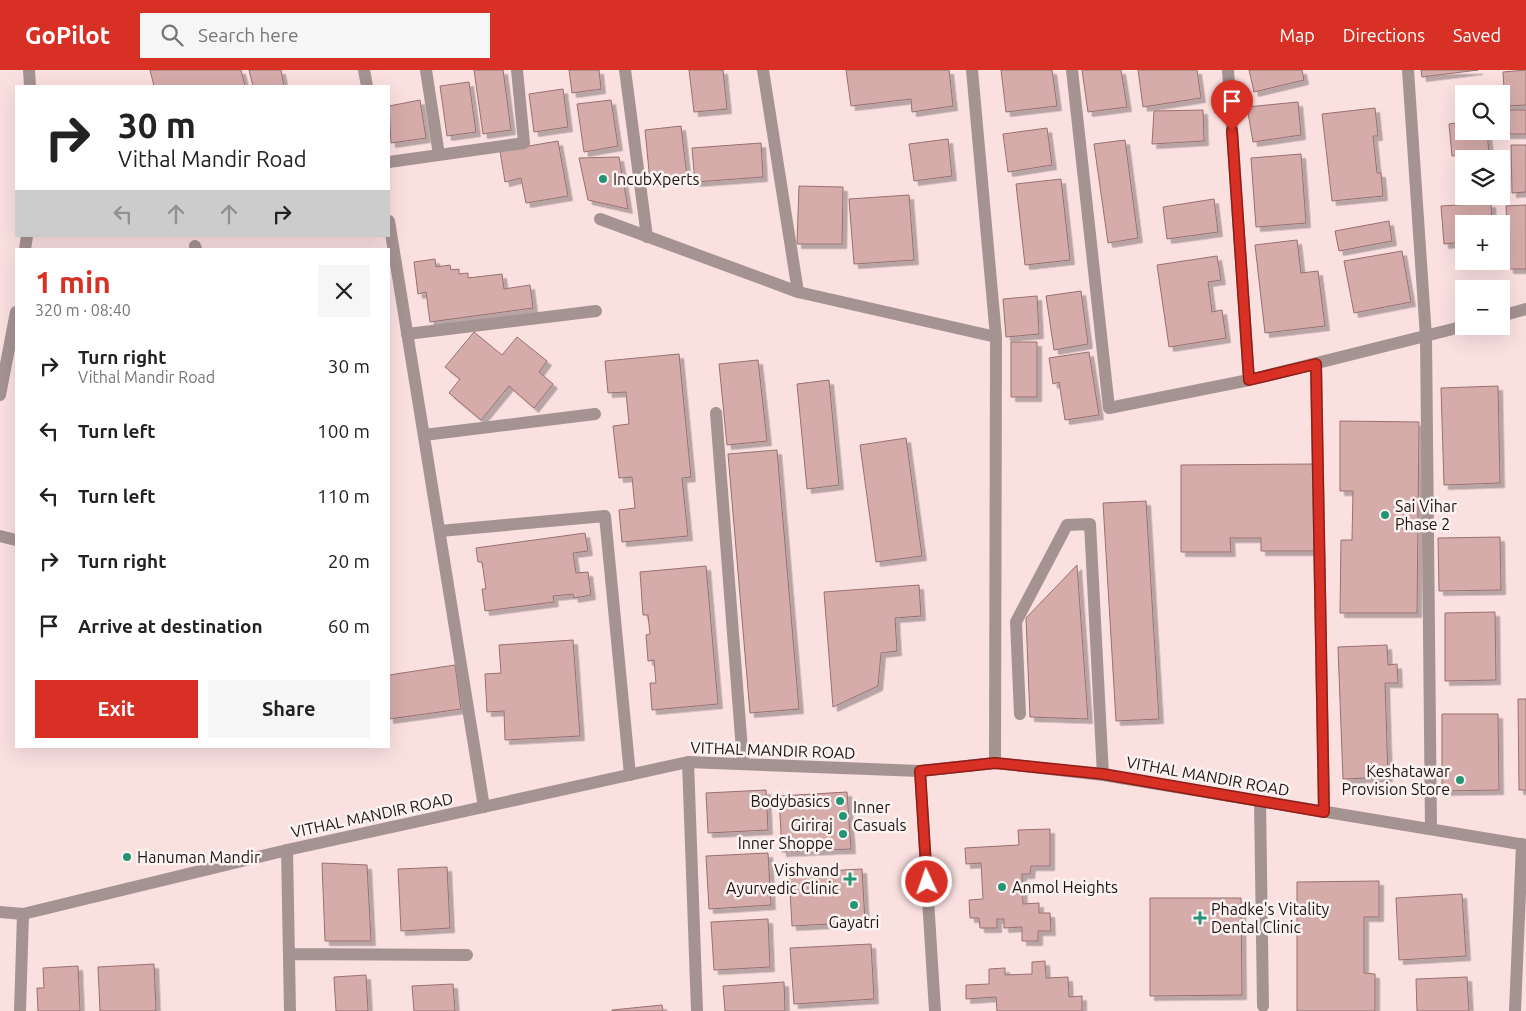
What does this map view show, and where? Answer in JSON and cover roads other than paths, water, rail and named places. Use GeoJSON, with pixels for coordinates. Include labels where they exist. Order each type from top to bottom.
{"type":"FeatureCollection","features":[{"type":"Feature","properties":{"kind":"street"},"geometry":{"type":"LineString","coordinates":[[29,70],[30,85]]}},
{"type":"Feature","properties":{"kind":"street"},"geometry":{"type":"LineString","coordinates":[[364,70],[367,85]]}},
{"type":"Feature","properties":{"kind":"street"},"geometry":{"type":"LineString","coordinates":[[426,70],[439,155]]}},
{"type":"Feature","properties":{"kind":"street"},"geometry":{"type":"LineString","coordinates":[[390,162],[524,143],[517,70]]}},
{"type":"Feature","properties":{"kind":"street"},"geometry":{"type":"LineString","coordinates":[[625,70],[647,236]]}},
{"type":"Feature","properties":{"kind":"street"},"geometry":{"type":"LineString","coordinates":[[763,70],[798,292]]}},
{"type":"Feature","properties":{"kind":"street"},"geometry":{"type":"LineString","coordinates":[[972,70],[996,337],[995,763]]}},
{"type":"Feature","properties":{"kind":"street"},"geometry":{"type":"LineString","coordinates":[[1072,70],[1109,408],[1249,380],[1455,329]]}},
{"type":"Feature","properties":{"kind":"street"},"geometry":{"type":"LineString","coordinates":[[1228,70],[1249,380]]}},
{"type":"Feature","properties":{"kind":"street"},"geometry":{"type":"LineString","coordinates":[[1408,70],[1426,337],[1431,830]]}},
{"type":"Feature","properties":{"kind":"street"},"geometry":{"type":"LineString","coordinates":[[600,219],[798,292],[996,337]]}},
{"type":"Feature","properties":{"kind":"street"},"geometry":{"type":"LineString","coordinates":[[390,227],[484,807]]}},
{"type":"Feature","properties":{"kind":"street"},"geometry":{"type":"LineString","coordinates":[[1510,313],[1526,309]]}},
{"type":"Feature","properties":{"kind":"street"},"geometry":{"type":"LineString","coordinates":[[407,334],[596,311]]}},
{"type":"Feature","properties":{"kind":"street"},"geometry":{"type":"LineString","coordinates":[[0,395],[15,317]]}},
{"type":"Feature","properties":{"kind":"street"},"geometry":{"type":"LineString","coordinates":[[1316,364],[1324,812]]}},
{"type":"Feature","properties":{"kind":"street"},"geometry":{"type":"LineString","coordinates":[[716,413],[743,763]]}},
{"type":"Feature","properties":{"kind":"street"},"geometry":{"type":"LineString","coordinates":[[424,435],[595,414]]}},
{"type":"Feature","properties":{"kind":"street"},"geometry":{"type":"LineString","coordinates":[[440,531],[605,516],[630,775]]}},
{"type":"Feature","properties":{"kind":"street"},"geometry":{"type":"LineString","coordinates":[[1020,714],[1016,622],[1067,525],[1090,524],[1103,774]]}},
{"type":"Feature","properties":{"kind":"street"},"geometry":{"type":"LineString","coordinates":[[0,536],[15,540]]}},
{"type":"Feature","properties":{"kind":"street"},"geometry":{"type":"LineString","coordinates":[[688,762],[697,1011]]}},
{"type":"Feature","properties":{"kind":"street","name":"VITHAL MANDIR ROAD"},"geometry":{"type":"LineString","coordinates":[[0,912],[23,914],[287,850],[688,762],[920,771],[995,763],[1103,774],[1524,845]]}},
{"type":"Feature","properties":{"kind":"street"},"geometry":{"type":"LineString","coordinates":[[920,771],[935,1011]]}},
{"type":"Feature","properties":{"kind":"street"},"geometry":{"type":"LineString","coordinates":[[1260,801],[1263,1006]]}},
{"type":"Feature","properties":{"kind":"street"},"geometry":{"type":"LineString","coordinates":[[1515,1011],[1524,845]]}},
{"type":"Feature","properties":{"kind":"street"},"geometry":{"type":"LineString","coordinates":[[287,850],[290,1011]]}},
{"type":"Feature","properties":{"kind":"street"},"geometry":{"type":"LineString","coordinates":[[20,1011],[23,914]]}},
{"type":"Feature","properties":{"kind":"street"},"geometry":{"type":"LineString","coordinates":[[289,954],[467,955]]}},
{"type":"Feature","properties":{"kind":"place","name":"IncubXperts"},"geometry":{"type":"Point","coordinates":[603,179]}},
{"type":"Feature","properties":{"kind":"place","name":"Sai Vihar Phase 2"},"geometry":{"type":"Point","coordinates":[1385,515]}},
{"type":"Feature","properties":{"kind":"place","name":"Keshatawar Provision Store"},"geometry":{"type":"Point","coordinates":[1460,780]}},
{"type":"Feature","properties":{"kind":"place","name":"Bodybasics"},"geometry":{"type":"Point","coordinates":[840,801]}},
{"type":"Feature","properties":{"kind":"place","name":"Inner Casuals"},"geometry":{"type":"Point","coordinates":[843,816]}},
{"type":"Feature","properties":{"kind":"place","name":"Giriraj Inner Shoppe"},"geometry":{"type":"Point","coordinates":[843,834]}},
{"type":"Feature","properties":{"kind":"place","name":"Hanuman Mandir"},"geometry":{"type":"Point","coordinates":[127,857]}},
{"type":"Feature","properties":{"kind":"place","name":"Vishvand Ayurvedic Clinic"},"geometry":{"type":"Point","coordinates":[850,879]}},
{"type":"Feature","properties":{"kind":"place","name":"Anmol Heights"},"geometry":{"type":"Point","coordinates":[1002,887]}},
{"type":"Feature","properties":{"kind":"place","name":"Gayatri"},"geometry":{"type":"Point","coordinates":[854,905]}},
{"type":"Feature","properties":{"kind":"place","name":"Phadke's Vitality Dental Clinic"},"geometry":{"type":"Point","coordinates":[1200,918]}}]}
